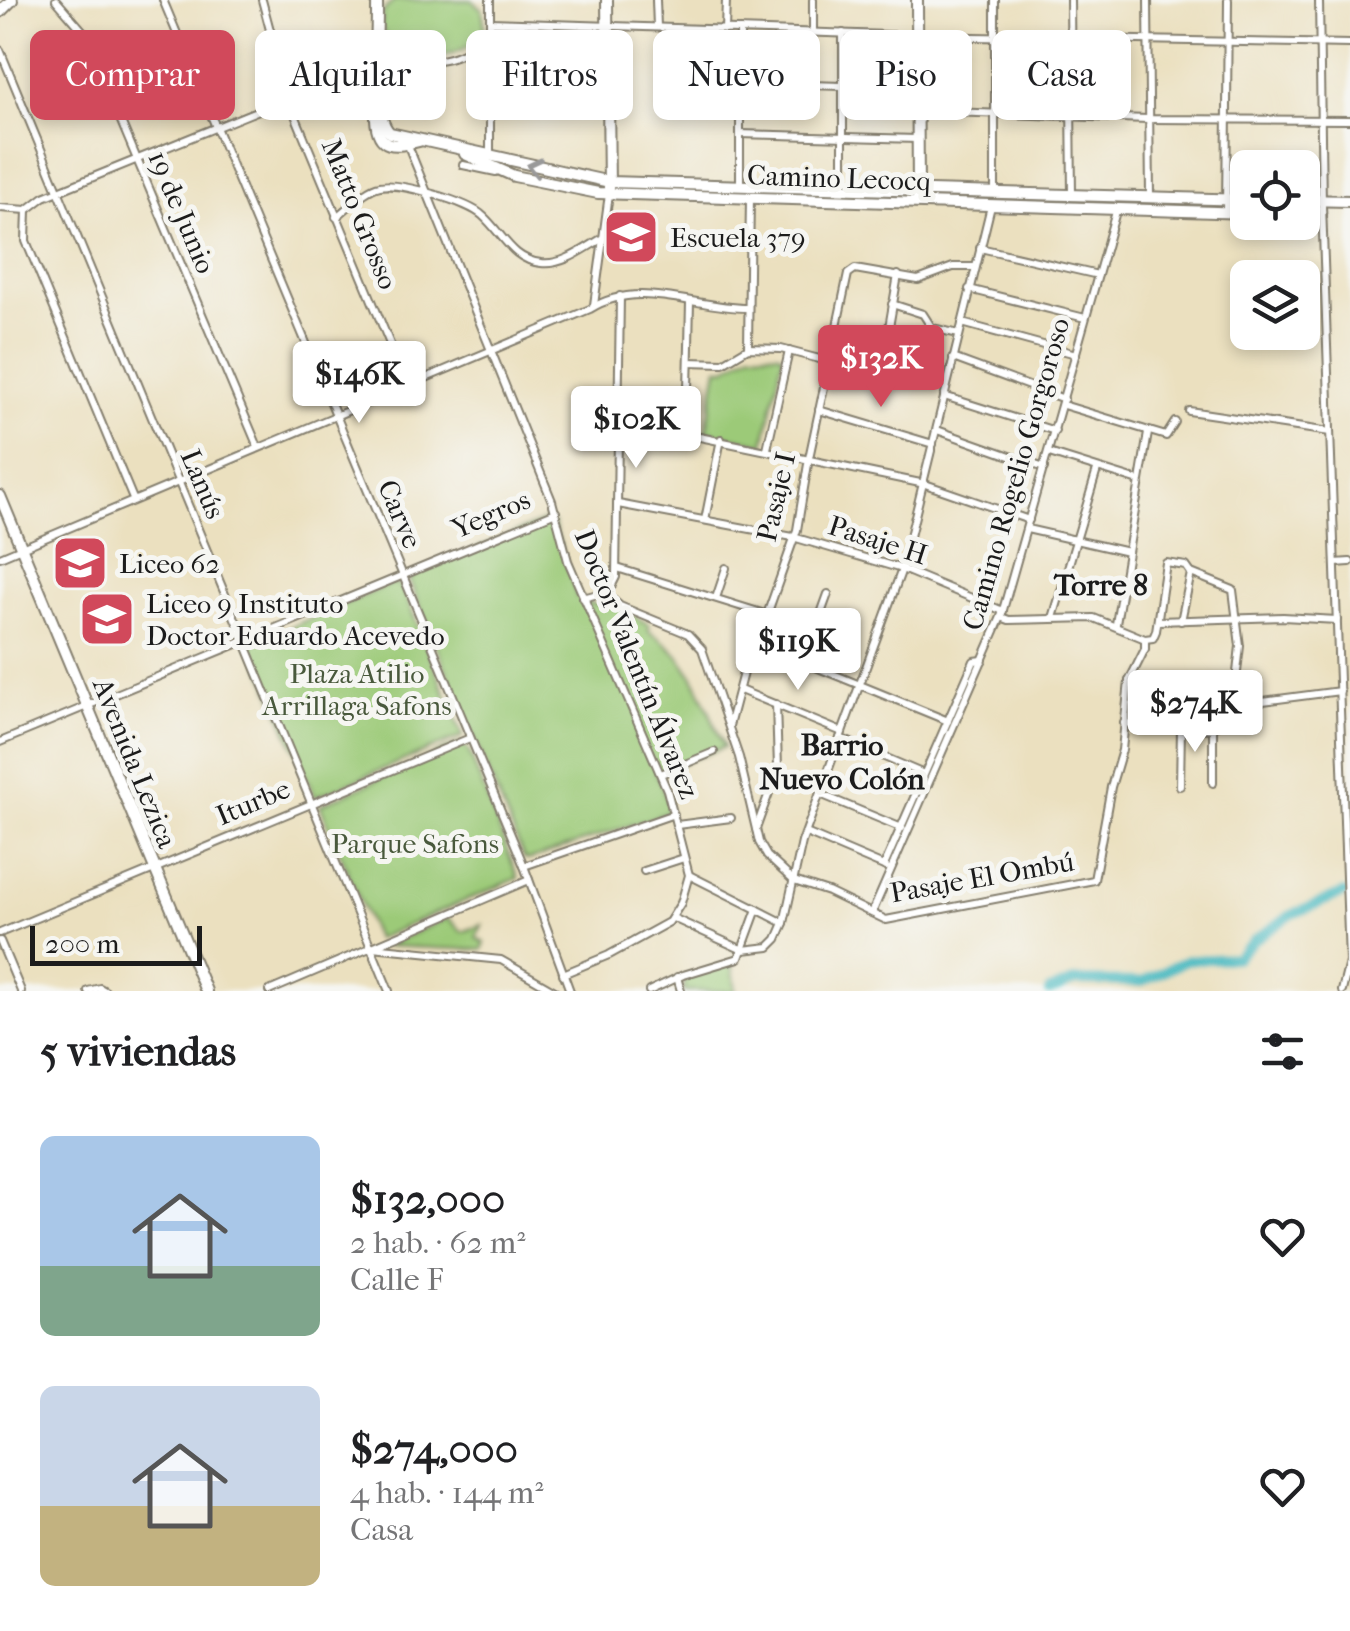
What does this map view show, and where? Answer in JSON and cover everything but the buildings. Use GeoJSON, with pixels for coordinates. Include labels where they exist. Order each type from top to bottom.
{"type":"FeatureCollection","features":[{"type":"Feature","properties":{"kind":"street"},"geometry":{"type":"LineString","coordinates":[[0,12],[12,0]]}},
{"type":"Feature","properties":{"kind":"street","name":"19 de Junio"},"geometry":{"type":"LineString","coordinates":[[56,0],[82,32],[258,446]]}},
{"type":"Feature","properties":{"kind":"street","name":"Carve"},"geometry":{"type":"LineString","coordinates":[[163,0],[524,866],[570,991]]}},
{"type":"Feature","properties":{"kind":"street","name":"Matto Grosso"},"geometry":{"type":"LineString","coordinates":[[262,0],[270,30]]}},
{"type":"Feature","properties":{"kind":"street"},"geometry":{"type":"LineString","coordinates":[[377,0],[378,30]]}},
{"type":"Feature","properties":{"kind":"street"},"geometry":{"type":"LineString","coordinates":[[479,0],[490,4],[490,30]]}},
{"type":"Feature","properties":{"kind":"street"},"geometry":{"type":"LineString","coordinates":[[594,306],[609,188],[607,0]]}},
{"type":"Feature","properties":{"kind":"street"},"geometry":{"type":"LineString","coordinates":[[656,0],[657,28]]}},
{"type":"Feature","properties":{"kind":"street"},"geometry":{"type":"LineString","coordinates":[[490,22],[725,30],[726,0]]}},
{"type":"Feature","properties":{"kind":"street"},"geometry":{"type":"LineString","coordinates":[[813,0],[813,30]]}},
{"type":"Feature","properties":{"kind":"street"},"geometry":{"type":"LineString","coordinates":[[918,0],[918,30]]}},
{"type":"Feature","properties":{"kind":"street"},"geometry":{"type":"LineString","coordinates":[[995,0],[995,30]]}},
{"type":"Feature","properties":{"kind":"street"},"geometry":{"type":"LineString","coordinates":[[1070,0],[1071,30]]}},
{"type":"Feature","properties":{"kind":"street"},"geometry":{"type":"LineString","coordinates":[[1148,0],[1150,197]]}},
{"type":"Feature","properties":{"kind":"street"},"geometry":{"type":"LineString","coordinates":[[1226,206],[1228,0]]}},
{"type":"Feature","properties":{"kind":"street"},"geometry":{"type":"LineString","coordinates":[[1319,0],[1322,202],[1350,962],[1342,991]]}},
{"type":"Feature","properties":{"kind":"street"},"geometry":{"type":"LineString","coordinates":[[1131,40],[1350,44]]}},
{"type":"Feature","properties":{"kind":"street","name":"Lanús"},"geometry":{"type":"LineString","coordinates":[[0,50],[389,991]]}},
{"type":"Feature","properties":{"kind":"street"},"geometry":{"type":"LineString","coordinates":[[0,208],[27,210],[57,192],[255,111]]}},
{"type":"Feature","properties":{"kind":"street"},"geometry":{"type":"LineString","coordinates":[[1131,118],[1350,120]]}},
{"type":"Feature","properties":{"kind":"street","name":"Matto Grosso"},"geometry":{"type":"LineString","coordinates":[[297,120],[406,385]]}},
{"type":"Feature","properties":{"kind":"street","name":"Camino Lecocq"},"geometry":{"type":"LineString","coordinates":[[377,120],[382,138],[395,147],[410,141],[490,154],[609,188],[750,197],[993,199],[1117,208],[1230,205]]}},
{"type":"Feature","properties":{"kind":"street"},"geometry":{"type":"LineString","coordinates":[[490,120],[490,154]]}},
{"type":"Feature","properties":{"kind":"street"},"geometry":{"type":"LineString","coordinates":[[740,120],[740,186]]}},
{"type":"Feature","properties":{"kind":"street"},"geometry":{"type":"LineString","coordinates":[[843,120],[844,190]]}},
{"type":"Feature","properties":{"kind":"street"},"geometry":{"type":"LineString","coordinates":[[918,120],[918,197]]}},
{"type":"Feature","properties":{"kind":"street"},"geometry":{"type":"LineString","coordinates":[[672,918],[744,950],[772,945],[784,922],[806,832],[902,569],[925,484],[993,199],[995,120]]}},
{"type":"Feature","properties":{"kind":"street"},"geometry":{"type":"LineString","coordinates":[[1072,120],[1072,195]]}},
{"type":"Feature","properties":{"kind":"street"},"geometry":{"type":"LineString","coordinates":[[740,134],[918,140]]}},
{"type":"Feature","properties":{"kind":"street","name":"Doctor Valentín Álvarez"},"geometry":{"type":"LineString","coordinates":[[410,141],[426,192],[556,512],[562,545],[582,598],[661,774],[688,875]]}},
{"type":"Feature","properties":{"kind":"street","name":"Camino Lecocq"},"geometry":{"type":"LineString","coordinates":[[458,151],[502,172],[582,192],[740,186],[918,197]]}},
{"type":"Feature","properties":{"kind":"street"},"geometry":{"type":"LineString","coordinates":[[463,165],[502,172]]}},
{"type":"Feature","properties":{"kind":"street"},"geometry":{"type":"LineString","coordinates":[[336,218],[378,186],[426,192],[482,214],[518,255],[540,263],[568,258],[604,236]]}},
{"type":"Feature","properties":{"kind":"street"},"geometry":{"type":"LineString","coordinates":[[748,348],[750,197]]}},
{"type":"Feature","properties":{"kind":"street","name":"Camino Lecocq"},"geometry":{"type":"LineString","coordinates":[[993,199],[1150,197],[1230,207]]}},
{"type":"Feature","properties":{"kind":"street"},"geometry":{"type":"LineString","coordinates":[[1322,202],[1350,203]]}},
{"type":"Feature","properties":{"kind":"street","name":"Camino Rogelio Gorgoroso"},"geometry":{"type":"LineString","coordinates":[[872,913],[927,775],[1002,614],[1117,208]]}},
{"type":"Feature","properties":{"kind":"street"},"geometry":{"type":"LineString","coordinates":[[27,210],[26,241],[133,499]]}},
{"type":"Feature","properties":{"kind":"street"},"geometry":{"type":"LineString","coordinates":[[980,248],[1098,275]]}},
{"type":"Feature","properties":{"kind":"street"},"geometry":{"type":"LineString","coordinates":[[881,374],[898,275],[918,280],[952,267],[975,267]]}},
{"type":"Feature","properties":{"kind":"street","name":"Pasaje I"},"geometry":{"type":"LineString","coordinates":[[729,728],[749,650],[757,643],[797,530],[808,458],[850,271],[898,275]]}},
{"type":"Feature","properties":{"kind":"street"},"geometry":{"type":"LineString","coordinates":[[969,290],[1085,318]]}},
{"type":"Feature","properties":{"kind":"street"},"geometry":{"type":"LineString","coordinates":[[0,557],[620,296],[682,297],[722,308],[747,308]]}},
{"type":"Feature","properties":{"kind":"street"},"geometry":{"type":"LineString","coordinates":[[582,598],[605,593],[614,586],[617,568],[620,296]]}},
{"type":"Feature","properties":{"kind":"street"},"geometry":{"type":"LineString","coordinates":[[687,433],[690,302]]}},
{"type":"Feature","properties":{"kind":"street"},"geometry":{"type":"LineString","coordinates":[[892,304],[923,314],[932,328],[958,334]]}},
{"type":"Feature","properties":{"kind":"street"},"geometry":{"type":"LineString","coordinates":[[962,324],[1076,354]]}},
{"type":"Feature","properties":{"kind":"street"},"geometry":{"type":"LineString","coordinates":[[689,362],[728,362],[748,348],[789,351],[904,380]]}},
{"type":"Feature","properties":{"kind":"street"},"geometry":{"type":"LineString","coordinates":[[766,449],[789,351]]}},
{"type":"Feature","properties":{"kind":"street"},"geometry":{"type":"LineString","coordinates":[[953,358],[1148,432],[1169,434],[1175,422]]}},
{"type":"Feature","properties":{"kind":"street"},"geometry":{"type":"LineString","coordinates":[[944,396],[1055,430]]}},
{"type":"Feature","properties":{"kind":"street"},"geometry":{"type":"LineString","coordinates":[[819,410],[933,444]]}},
{"type":"Feature","properties":{"kind":"street"},"geometry":{"type":"LineString","coordinates":[[1189,410],[1330,432]]}},
{"type":"Feature","properties":{"kind":"street"},"geometry":{"type":"LineString","coordinates":[[618,420],[925,484],[1078,542],[1128,552]]}},
{"type":"Feature","properties":{"kind":"street"},"geometry":{"type":"LineString","coordinates":[[936,430],[1044,468]]}},
{"type":"Feature","properties":{"kind":"street"},"geometry":{"type":"LineString","coordinates":[[1116,624],[1148,432]]}},
{"type":"Feature","properties":{"kind":"street"},"geometry":{"type":"LineString","coordinates":[[706,520],[721,439]]}},
{"type":"Feature","properties":{"kind":"street"},"geometry":{"type":"LineString","coordinates":[[1049,453],[1139,481]]}},
{"type":"Feature","properties":{"kind":"street"},"geometry":{"type":"LineString","coordinates":[[1054,618],[1098,470]]}},
{"type":"Feature","properties":{"kind":"street","name":"Avenida Lezica"},"geometry":{"type":"LineString","coordinates":[[0,496],[206,991]]}},
{"type":"Feature","properties":{"kind":"street","name":"Pasaje H"},"geometry":{"type":"LineString","coordinates":[[618,504],[792,537],[902,569],[1002,614]]}},
{"type":"Feature","properties":{"kind":"street","name":"Yegros"},"geometry":{"type":"LineString","coordinates":[[0,742],[556,512]]}},
{"type":"Feature","properties":{"kind":"street"},"geometry":{"type":"LineString","coordinates":[[1335,562],[1350,562]]}},
{"type":"Feature","properties":{"kind":"street"},"geometry":{"type":"LineString","coordinates":[[1232,716],[1240,646],[1237,620],[1234,590],[1191,573],[1186,566],[1166,563],[1158,620],[1237,620],[1274,617],[1337,620]]}},
{"type":"Feature","properties":{"kind":"street"},"geometry":{"type":"LineString","coordinates":[[617,568],[766,614]]}},
{"type":"Feature","properties":{"kind":"street"},"geometry":{"type":"LineString","coordinates":[[716,598],[726,568]]}},
{"type":"Feature","properties":{"kind":"street"},"geometry":{"type":"LineString","coordinates":[[1182,621],[1191,573]]}},
{"type":"Feature","properties":{"kind":"street"},"geometry":{"type":"LineString","coordinates":[[605,593],[620,606],[696,640],[729,728],[766,856],[794,880],[872,913]]}},
{"type":"Feature","properties":{"kind":"street"},"geometry":{"type":"LineString","coordinates":[[804,661],[828,594]]}},
{"type":"Feature","properties":{"kind":"street"},"geometry":{"type":"LineString","coordinates":[[1002,614],[1009,620],[1087,617],[1116,624],[1145,639]]}},
{"type":"Feature","properties":{"kind":"street","name":"Pasaje El Ombú"},"geometry":{"type":"LineString","coordinates":[[872,913],[886,920],[1094,880],[1122,750],[1129,681],[1145,639],[1153,638],[1158,620]]}},
{"type":"Feature","properties":{"kind":"street"},"geometry":{"type":"LineString","coordinates":[[757,643],[951,722]]}},
{"type":"Feature","properties":{"kind":"street"},"geometry":{"type":"LineString","coordinates":[[1129,681],[1234,692],[1255,702]]}},
{"type":"Feature","properties":{"kind":"street"},"geometry":{"type":"LineString","coordinates":[[740,690],[927,775],[899,827],[888,868],[806,832]]}},
{"type":"Feature","properties":{"kind":"street"},"geometry":{"type":"LineString","coordinates":[[1124,723],[1213,728],[1255,702],[1340,691]]}},
{"type":"Feature","properties":{"kind":"street"},"geometry":{"type":"LineString","coordinates":[[756,829],[778,768],[776,704]]}},
{"type":"Feature","properties":{"kind":"street"},"geometry":{"type":"LineString","coordinates":[[1180,786],[1181,728]]}},
{"type":"Feature","properties":{"kind":"street"},"geometry":{"type":"LineString","coordinates":[[1213,728],[1213,782]]}},
{"type":"Feature","properties":{"kind":"street","name":"Iturbe"},"geometry":{"type":"LineString","coordinates":[[0,937],[154,868],[470,738]]}},
{"type":"Feature","properties":{"kind":"street"},"geometry":{"type":"LineString","coordinates":[[661,774],[714,752]]}},
{"type":"Feature","properties":{"kind":"street"},"geometry":{"type":"LineString","coordinates":[[820,794],[908,830]]}},
{"type":"Feature","properties":{"kind":"street"},"geometry":{"type":"LineString","coordinates":[[524,866],[674,814]]}},
{"type":"Feature","properties":{"kind":"street"},"geometry":{"type":"LineString","coordinates":[[677,825],[731,818]]}},
{"type":"Feature","properties":{"kind":"street"},"geometry":{"type":"LineString","coordinates":[[644,871],[684,858]]}},
{"type":"Feature","properties":{"kind":"street"},"geometry":{"type":"LineString","coordinates":[[563,974],[610,955],[672,918],[681,903],[688,875],[784,922]]}},
{"type":"Feature","properties":{"kind":"street"},"geometry":{"type":"LineString","coordinates":[[269,991],[529,880]]}},
{"type":"Feature","properties":{"kind":"street"},"geometry":{"type":"LineString","coordinates":[[648,991],[677,977],[734,960],[744,950],[757,909]]}},
{"type":"Feature","properties":{"kind":"street"},"geometry":{"type":"LineString","coordinates":[[0,937],[21,991]]}},
{"type":"Feature","properties":{"kind":"street"},"geometry":{"type":"LineString","coordinates":[[371,947],[501,960],[555,991]]}},
{"type":"Feature","properties":{"kind":"street"},"geometry":{"type":"LineString","coordinates":[[677,977],[681,991]]}},
{"type":"Feature","properties":{"kind":"street"},"geometry":{"type":"LineString","coordinates":[[88,991],[103,989]]}},
{"type":"Feature","properties":{"kind":"green space"},"geometry":{"type":"Polygon","coordinates":[[[394,0],[472,0],[482,9],[485,28],[466,30],[466,47],[446,54],[446,30],[383,30],[383,12],[394,0]]]}},
{"type":"Feature","properties":{"kind":"green space"},"geometry":{"type":"Polygon","coordinates":[[[752,352],[783,356],[764,444],[706,431],[718,368],[726,368],[752,352]]]}},
{"type":"Feature","properties":{"kind":"green space"},"geometry":{"type":"Polygon","coordinates":[[[546,520],[553,522],[577,597],[615,607],[649,624],[649,632],[664,641],[687,667],[724,747],[656,773],[669,805],[666,813],[529,860],[524,858],[409,580],[416,573],[546,520]]]}},
{"type":"Feature","properties":{"kind":"green space","name":"Plaza Atilio Arrillaga Safons"},"geometry":{"type":"Polygon","coordinates":[[[393,583],[402,587],[463,736],[315,797],[251,644],[393,583]]]}},
{"type":"Feature","properties":{"kind":"green space","name":"Parque Safons"},"geometry":{"type":"Polygon","coordinates":[[[459,744],[468,749],[518,878],[376,939],[320,805],[459,744]]]}},
{"type":"Feature","properties":{"kind":"green space"},"geometry":{"type":"Polygon","coordinates":[[[448,918],[462,932],[482,925],[476,938],[485,943],[482,950],[384,946],[448,918]]]}},
{"type":"Feature","properties":{"kind":"green space"},"geometry":{"type":"Polygon","coordinates":[[[732,963],[736,991],[684,991],[685,978],[732,963]]]}},
{"type":"Feature","properties":{"kind":"waterway"},"geometry":{"type":"LineString","coordinates":[[1049,991],[1076,981],[1142,982],[1187,960],[1236,958],[1254,940],[1291,915],[1344,893]]}},
{"type":"Feature","properties":{"kind":"place","name":"Escuela 379"},"geometry":{"type":"Point","coordinates":[631,237]}},
{"type":"Feature","properties":{"kind":"place","name":"Liceo 62"},"geometry":{"type":"Point","coordinates":[80,563]}},
{"type":"Feature","properties":{"kind":"place","name":"Liceo 9 Instituto Doctor Eduardo Acevedo"},"geometry":{"type":"Point","coordinates":[107,619]}},
{"type":"Feature","properties":{"kind":"district","name":"Torre 8"},"geometry":{"type":"Point","coordinates":[1101,585]}},
{"type":"Feature","properties":{"kind":"district","name":"Barrio Nuevo Colón"},"geometry":{"type":"Point","coordinates":[842,762]}}]}
